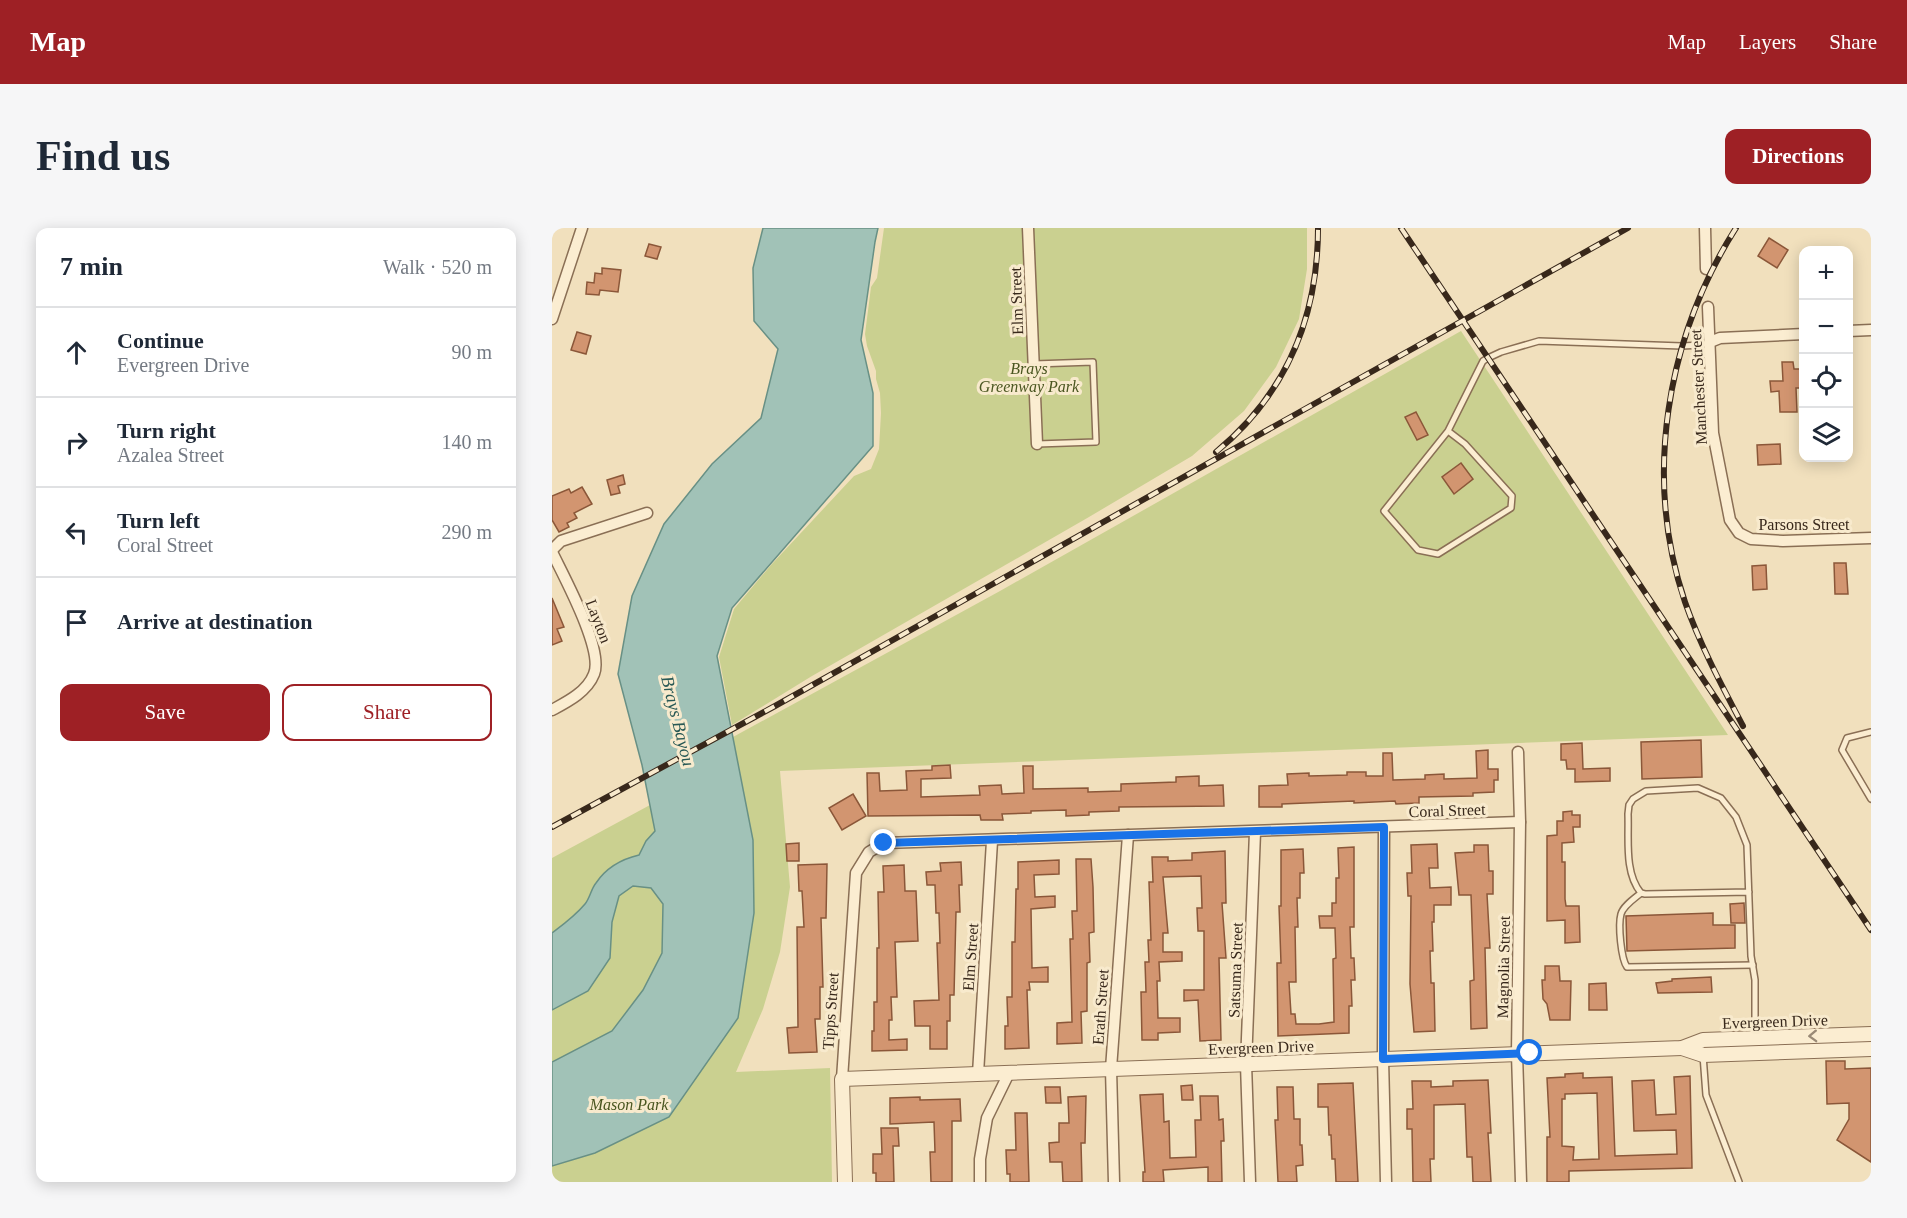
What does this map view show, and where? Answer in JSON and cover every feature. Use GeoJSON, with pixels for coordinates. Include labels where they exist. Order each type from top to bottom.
{"type":"FeatureCollection","features":[{"type":"Feature","properties":{"kind":"street"},"geometry":{"type":"LineString","coordinates":[[552,319],[582,228]]}},
{"type":"Feature","properties":{"kind":"street","name":"Elm Street"},"geometry":{"type":"LineString","coordinates":[[1028,228],[1037,444]]}},
{"type":"Feature","properties":{"kind":"street"},"geometry":{"type":"LineString","coordinates":[[1705,228],[1706,269]]}},
{"type":"Feature","properties":{"kind":"street","name":"Manchester Street"},"geometry":{"type":"LineString","coordinates":[[1708,307],[1713,433],[1730,520],[1739,533]]}},
{"type":"Feature","properties":{"kind":"street"},"geometry":{"type":"LineString","coordinates":[[1853,331],[1871,330]]}},
{"type":"Feature","properties":{"kind":"street"},"geometry":{"type":"LineString","coordinates":[[1710,342],[1720,338],[1799,334]]}},
{"type":"Feature","properties":{"kind":"street"},"geometry":{"type":"LineString","coordinates":[[552,551],[561,541],[647,513]]}},
{"type":"Feature","properties":{"kind":"street","name":"Parsons Street"},"geometry":{"type":"LineString","coordinates":[[1739,533],[1751,539],[1783,541],[1871,538]]}},
{"type":"Feature","properties":{"kind":"street","name":"Layton"},"geometry":{"type":"LineString","coordinates":[[552,551],[580,611],[596,653],[594,674],[574,698],[552,710]]}},
{"type":"Feature","properties":{"kind":"street","name":"Magnolia Street"},"geometry":{"type":"LineString","coordinates":[[1518,752],[1520,822],[1517,1054],[1521,1182]]}},
{"type":"Feature","properties":{"kind":"street","name":"Coral Street"},"geometry":{"type":"LineString","coordinates":[[874,849],[884,843],[1520,822]]}},
{"type":"Feature","properties":{"kind":"street"},"geometry":{"type":"LineString","coordinates":[[1384,827],[1383,1059],[1386,1182]]}},
{"type":"Feature","properties":{"kind":"street","name":"Satsuma Street"},"geometry":{"type":"LineString","coordinates":[[1250,1182],[1246,1064],[1255,832]]}},
{"type":"Feature","properties":{"kind":"street","name":"Erath Street"},"geometry":{"type":"LineString","coordinates":[[1114,1182],[1111,1069],[1128,836]]}},
{"type":"Feature","properties":{"kind":"street","name":"Elm Street"},"geometry":{"type":"LineString","coordinates":[[978,1074],[992,841]]}},
{"type":"Feature","properties":{"kind":"street","name":"Tipps Street"},"geometry":{"type":"LineString","coordinates":[[845,1182],[842,1079],[856,873],[869,852],[874,849]]}},
{"type":"Feature","properties":{"kind":"street","name":"Evergreen Drive"},"geometry":{"type":"LineString","coordinates":[[842,1079],[1682,1048],[1702,1040],[1871,1034]]}},
{"type":"Feature","properties":{"kind":"street"},"geometry":{"type":"LineString","coordinates":[[1754,1053],[1755,1038]]}},
{"type":"Feature","properties":{"kind":"street","name":"Evergreen Drive"},"geometry":{"type":"LineString","coordinates":[[1682,1048],[1703,1055],[1871,1049]]}},
{"type":"Feature","properties":{"kind":"street"},"geometry":{"type":"LineString","coordinates":[[980,1182],[980,1159],[987,1118],[1010,1073]]}},
{"type":"Feature","properties":{"kind":"lane"},"geometry":{"type":"LineString","coordinates":[[1448,431],[1465,444],[1504,487],[1512,496],[1512,502],[1511,508],[1438,554],[1418,550],[1384,511],[1448,431],[1483,361],[1501,352],[1539,341],[1682,346],[1710,342]]}},
{"type":"Feature","properties":{"kind":"lane"},"geometry":{"type":"LineString","coordinates":[[1034,364],[1093,362],[1096,441],[1037,444]]}},
{"type":"Feature","properties":{"kind":"lane"},"geometry":{"type":"LineString","coordinates":[[1871,732],[1847,738],[1842,750],[1871,799]]}},
{"type":"Feature","properties":{"kind":"lane"},"geometry":{"type":"LineString","coordinates":[[1641,893],[1633,879],[1630,867],[1629,805],[1633,799],[1646,791],[1692,788],[1705,789],[1721,798],[1736,817],[1747,845],[1756,995],[1755,1038]]}},
{"type":"Feature","properties":{"kind":"lane"},"geometry":{"type":"LineString","coordinates":[[1641,893],[1749,892]]}},
{"type":"Feature","properties":{"kind":"lane"},"geometry":{"type":"LineString","coordinates":[[1641,893],[1624,909],[1621,915],[1622,956],[1627,967],[1753,965]]}},
{"type":"Feature","properties":{"kind":"lane"},"geometry":{"type":"LineString","coordinates":[[1702,1040],[1706,1095],[1739,1182]]}},
{"type":"Feature","properties":{"kind":"green space","name":"Brays Greenway Park"},"geometry":{"type":"Polygon","coordinates":[[[884,228],[1307,228],[1307,269],[1299,319],[1276,367],[1244,411],[1192,456],[812,676],[732,725],[719,657],[734,609],[771,565],[854,476],[871,469],[879,449],[880,393],[865,334],[871,287],[877,278],[884,228]]]}},
{"type":"Feature","properties":{"kind":"green space","name":"Mason Park"},"geometry":{"type":"Polygon","coordinates":[[[1461,331],[1728,735],[780,771],[790,887],[780,952],[763,1009],[736,1072],[830,1068],[832,1182],[552,1182],[552,858],[650,805],[664,875],[737,759],[733,737],[1000,591],[1461,331]]]}},
{"type":"Feature","properties":{"kind":"water","name":"Brays Bayou"},"geometry":{"type":"Polygon","coordinates":[[[763,228],[878,228],[861,340],[873,393],[873,446],[732,608],[717,656],[753,840],[754,913],[738,1018],[669,1117],[595,1153],[552,1166],[552,1062],[612,1031],[643,990],[662,953],[663,904],[651,888],[633,886],[619,896],[612,922],[610,958],[588,991],[552,1010],[552,933],[585,904],[594,885],[605,873],[621,862],[639,855],[646,841],[655,831],[642,765],[618,674],[632,596],[664,524],[712,464],[761,418],[778,349],[754,321],[753,268],[763,228]]]}},
{"type":"Feature","properties":{"kind":"building"},"geometry":{"type":"Polygon","coordinates":[[[1769,238],[1788,250],[1777,268],[1758,256],[1769,238]]]}},
{"type":"Feature","properties":{"kind":"building"},"geometry":{"type":"Polygon","coordinates":[[[649,244],[661,247],[657,259],[645,256],[649,244]]]}},
{"type":"Feature","properties":{"kind":"building"},"geometry":{"type":"Polygon","coordinates":[[[602,268],[621,270],[618,292],[600,290],[599,295],[586,294],[587,282],[594,283],[595,273],[602,274],[602,268]]]}},
{"type":"Feature","properties":{"kind":"building"},"geometry":{"type":"Polygon","coordinates":[[[577,332],[591,336],[586,354],[571,350],[577,332]]]}},
{"type":"Feature","properties":{"kind":"building"},"geometry":{"type":"Polygon","coordinates":[[[1782,362],[1793,362],[1794,369],[1799,369],[1799,388],[1796,388],[1797,412],[1780,412],[1779,391],[1771,392],[1770,381],[1783,381],[1782,362]]]}},
{"type":"Feature","properties":{"kind":"building"},"geometry":{"type":"Polygon","coordinates":[[[1416,412],[1428,435],[1417,440],[1405,417],[1416,412]]]}},
{"type":"Feature","properties":{"kind":"building"},"geometry":{"type":"Polygon","coordinates":[[[1780,444],[1781,464],[1758,465],[1757,445],[1780,444]]]}},
{"type":"Feature","properties":{"kind":"building"},"geometry":{"type":"Polygon","coordinates":[[[1461,463],[1473,479],[1454,494],[1442,477],[1461,463]]]}},
{"type":"Feature","properties":{"kind":"building"},"geometry":{"type":"Polygon","coordinates":[[[623,475],[625,484],[618,486],[620,493],[611,495],[607,480],[623,475]]]}},
{"type":"Feature","properties":{"kind":"building"},"geometry":{"type":"Polygon","coordinates":[[[582,487],[592,504],[574,513],[577,518],[567,523],[569,527],[559,532],[552,520],[552,496],[569,489],[571,493],[582,487]]]}},
{"type":"Feature","properties":{"kind":"building"},"geometry":{"type":"Polygon","coordinates":[[[1834,563],[1846,563],[1848,594],[1835,594],[1834,563]]]}},
{"type":"Feature","properties":{"kind":"building"},"geometry":{"type":"Polygon","coordinates":[[[1766,565],[1767,589],[1753,590],[1752,566],[1766,565]]]}},
{"type":"Feature","properties":{"kind":"building"},"geometry":{"type":"Polygon","coordinates":[[[552,598],[564,627],[557,629],[562,641],[552,645],[552,598]]]}},
{"type":"Feature","properties":{"kind":"building"},"geometry":{"type":"Polygon","coordinates":[[[1701,740],[1702,777],[1642,779],[1641,742],[1701,740]]]}},
{"type":"Feature","properties":{"kind":"building"},"geometry":{"type":"Polygon","coordinates":[[[1582,743],[1583,769],[1610,768],[1610,781],[1575,782],[1575,769],[1567,769],[1566,760],[1561,760],[1561,744],[1582,743]]]}},
{"type":"Feature","properties":{"kind":"building"},"geometry":{"type":"Polygon","coordinates":[[[1488,750],[1488,769],[1498,769],[1498,780],[1494,780],[1494,792],[1473,793],[1473,796],[1419,797],[1419,803],[1396,804],[1395,801],[1354,803],[1354,801],[1259,807],[1259,786],[1288,785],[1287,774],[1309,773],[1309,776],[1366,772],[1366,776],[1383,776],[1383,753],[1392,753],[1393,780],[1425,779],[1425,775],[1444,774],[1444,779],[1477,778],[1476,751],[1488,750]]]}},
{"type":"Feature","properties":{"kind":"building"},"geometry":{"type":"Polygon","coordinates":[[[950,765],[951,778],[921,779],[921,797],[980,795],[979,786],[1001,785],[1002,794],[1024,793],[1023,766],[1033,766],[1033,789],[1088,788],[1088,792],[1121,791],[1121,784],[1176,782],[1176,777],[1199,776],[1199,786],[1223,785],[1224,806],[1119,807],[1119,811],[1089,812],[1089,815],[1066,816],[1066,810],[1031,811],[1031,813],[1002,814],[1003,820],[981,820],[980,815],[868,816],[867,773],[879,773],[880,791],[907,790],[906,771],[932,770],[932,766],[950,765]]]}},
{"type":"Feature","properties":{"kind":"building"},"geometry":{"type":"Polygon","coordinates":[[[853,794],[866,816],[842,830],[829,808],[853,794]]]}},
{"type":"Feature","properties":{"kind":"building"},"geometry":{"type":"Polygon","coordinates":[[[1572,811],[1572,815],[1580,815],[1580,827],[1573,827],[1574,842],[1562,843],[1562,862],[1565,862],[1566,906],[1579,906],[1580,942],[1565,943],[1565,920],[1547,921],[1547,836],[1557,835],[1557,821],[1563,821],[1563,812],[1572,811]]]}},
{"type":"Feature","properties":{"kind":"building"},"geometry":{"type":"Polygon","coordinates":[[[799,843],[799,861],[787,861],[786,844],[799,843]]]}},
{"type":"Feature","properties":{"kind":"building"},"geometry":{"type":"Polygon","coordinates":[[[1437,844],[1438,868],[1429,868],[1430,888],[1451,887],[1451,905],[1434,905],[1433,951],[1430,951],[1431,983],[1434,983],[1435,1031],[1414,1032],[1410,984],[1411,896],[1408,896],[1407,873],[1412,873],[1411,845],[1437,844]]]}},
{"type":"Feature","properties":{"kind":"building"},"geometry":{"type":"Polygon","coordinates":[[[1474,845],[1488,845],[1489,871],[1493,871],[1493,894],[1487,894],[1490,948],[1485,948],[1487,1028],[1471,1029],[1470,981],[1474,980],[1471,895],[1459,895],[1455,853],[1474,852],[1474,845]]]}},
{"type":"Feature","properties":{"kind":"building"},"geometry":{"type":"Polygon","coordinates":[[[1354,847],[1354,927],[1350,927],[1351,958],[1354,958],[1355,980],[1351,980],[1352,1006],[1349,1006],[1349,1033],[1278,1036],[1277,963],[1281,963],[1279,906],[1281,906],[1281,850],[1303,849],[1304,873],[1300,873],[1300,898],[1297,898],[1298,927],[1295,927],[1296,982],[1289,982],[1291,1014],[1295,1014],[1296,1024],[1319,1024],[1334,1022],[1333,959],[1336,958],[1335,928],[1320,928],[1319,916],[1332,916],[1332,903],[1336,903],[1336,878],[1339,878],[1338,848],[1354,847]]]}},
{"type":"Feature","properties":{"kind":"building"},"geometry":{"type":"Polygon","coordinates":[[[1225,851],[1226,903],[1222,903],[1226,958],[1219,958],[1221,1040],[1200,1041],[1198,1000],[1184,1001],[1184,990],[1204,990],[1204,931],[1198,931],[1197,908],[1202,908],[1201,876],[1163,877],[1168,933],[1163,933],[1163,952],[1182,952],[1182,961],[1159,962],[1158,1018],[1180,1018],[1180,1032],[1158,1033],[1158,1040],[1142,1040],[1141,992],[1146,992],[1145,962],[1149,962],[1148,940],[1151,940],[1149,882],[1153,882],[1152,857],[1168,857],[1168,861],[1192,860],[1192,853],[1225,851]]]}},
{"type":"Feature","properties":{"kind":"building"},"geometry":{"type":"Polygon","coordinates":[[[1076,859],[1091,859],[1094,932],[1089,933],[1087,1011],[1081,1012],[1082,1043],[1057,1044],[1057,1023],[1072,1022],[1070,939],[1073,939],[1072,911],[1077,911],[1076,859]]]}},
{"type":"Feature","properties":{"kind":"building"},"geometry":{"type":"Polygon","coordinates":[[[1059,860],[1059,874],[1034,875],[1035,897],[1055,896],[1055,907],[1031,909],[1032,968],[1048,967],[1048,982],[1029,982],[1030,990],[1027,990],[1029,1048],[1005,1049],[1005,1026],[1008,1026],[1007,997],[1012,997],[1012,942],[1015,942],[1018,862],[1059,860]]]}},
{"type":"Feature","properties":{"kind":"building"},"geometry":{"type":"Polygon","coordinates":[[[961,862],[960,912],[956,912],[954,995],[950,995],[947,1049],[930,1049],[930,1026],[915,1026],[914,1001],[939,1000],[937,943],[940,943],[939,913],[936,913],[935,885],[927,885],[926,872],[941,871],[940,863],[961,862]]]}},
{"type":"Feature","properties":{"kind":"building"},"geometry":{"type":"Polygon","coordinates":[[[827,864],[826,918],[821,918],[823,987],[820,987],[820,1019],[815,1019],[817,1052],[789,1053],[787,1028],[798,1027],[797,927],[804,927],[798,865],[827,864]]]}},
{"type":"Feature","properties":{"kind":"building"},"geometry":{"type":"Polygon","coordinates":[[[904,865],[905,891],[916,891],[918,941],[895,942],[897,997],[891,997],[892,1020],[889,1020],[889,1040],[907,1039],[907,1050],[872,1051],[874,1002],[877,1002],[878,892],[884,892],[883,866],[904,865]]]}},
{"type":"Feature","properties":{"kind":"building"},"geometry":{"type":"Polygon","coordinates":[[[1744,903],[1745,923],[1731,923],[1730,904],[1744,903]]]}},
{"type":"Feature","properties":{"kind":"building"},"geometry":{"type":"Polygon","coordinates":[[[1713,913],[1713,925],[1735,925],[1735,948],[1627,951],[1626,916],[1713,913]]]}},
{"type":"Feature","properties":{"kind":"building"},"geometry":{"type":"Polygon","coordinates":[[[1545,966],[1559,966],[1560,981],[1571,981],[1570,1020],[1550,1020],[1547,1004],[1543,999],[1542,980],[1545,980],[1545,966]]]}},
{"type":"Feature","properties":{"kind":"building"},"geometry":{"type":"Polygon","coordinates":[[[1711,977],[1712,992],[1658,993],[1656,983],[1672,981],[1672,979],[1711,977]]]}},
{"type":"Feature","properties":{"kind":"building"},"geometry":{"type":"Polygon","coordinates":[[[1606,983],[1607,1010],[1589,1010],[1589,984],[1606,983]]]}},
{"type":"Feature","properties":{"kind":"building"},"geometry":{"type":"Polygon","coordinates":[[[1826,1061],[1845,1061],[1845,1069],[1871,1068],[1871,1162],[1837,1140],[1849,1119],[1849,1103],[1827,1104],[1826,1061]]]}},
{"type":"Feature","properties":{"kind":"building"},"geometry":{"type":"Polygon","coordinates":[[[1583,1073],[1583,1078],[1612,1077],[1615,1156],[1677,1154],[1676,1130],[1634,1131],[1632,1081],[1654,1080],[1656,1115],[1676,1114],[1674,1077],[1690,1076],[1692,1168],[1569,1171],[1569,1182],[1547,1182],[1547,1137],[1550,1137],[1547,1078],[1565,1077],[1565,1074],[1583,1073]],[[1597,1093],[1565,1094],[1565,1099],[1562,1099],[1562,1146],[1574,1147],[1573,1160],[1599,1159],[1597,1093]]]}},
{"type":"Feature","properties":{"kind":"building"},"geometry":{"type":"Polygon","coordinates":[[[1488,1080],[1491,1182],[1473,1182],[1472,1157],[1467,1157],[1465,1104],[1434,1105],[1434,1159],[1430,1159],[1431,1182],[1413,1182],[1412,1129],[1407,1129],[1407,1109],[1413,1109],[1412,1081],[1431,1081],[1431,1087],[1453,1086],[1453,1081],[1488,1080]]]}},
{"type":"Feature","properties":{"kind":"building"},"geometry":{"type":"Polygon","coordinates":[[[1353,1083],[1358,1182],[1336,1182],[1335,1159],[1332,1159],[1331,1135],[1329,1135],[1328,1107],[1318,1107],[1318,1084],[1353,1083]]]}},
{"type":"Feature","properties":{"kind":"building"},"geometry":{"type":"Polygon","coordinates":[[[1192,1085],[1193,1100],[1182,1100],[1181,1086],[1192,1085]]]}},
{"type":"Feature","properties":{"kind":"building"},"geometry":{"type":"Polygon","coordinates":[[[1045,1087],[1060,1087],[1061,1103],[1046,1103],[1045,1087]]]}},
{"type":"Feature","properties":{"kind":"building"},"geometry":{"type":"Polygon","coordinates":[[[1277,1087],[1293,1087],[1294,1119],[1300,1119],[1303,1165],[1296,1166],[1297,1182],[1278,1182],[1275,1120],[1278,1120],[1277,1087]]]}},
{"type":"Feature","properties":{"kind":"building"},"geometry":{"type":"Polygon","coordinates":[[[1163,1094],[1164,1122],[1169,1121],[1170,1158],[1196,1157],[1195,1120],[1201,1120],[1200,1096],[1218,1096],[1219,1120],[1223,1119],[1222,1182],[1208,1182],[1208,1167],[1163,1170],[1164,1182],[1143,1182],[1143,1172],[1145,1172],[1140,1095],[1163,1094]]]}},
{"type":"Feature","properties":{"kind":"building"},"geometry":{"type":"Polygon","coordinates":[[[1086,1096],[1085,1143],[1081,1143],[1082,1182],[1063,1182],[1062,1162],[1050,1162],[1049,1143],[1059,1142],[1059,1123],[1069,1123],[1068,1097],[1086,1096]]]}},
{"type":"Feature","properties":{"kind":"building"},"geometry":{"type":"Polygon","coordinates":[[[920,1097],[920,1100],[960,1099],[961,1121],[952,1121],[952,1182],[931,1182],[930,1152],[935,1152],[934,1122],[890,1124],[890,1098],[920,1097]]]}},
{"type":"Feature","properties":{"kind":"building"},"geometry":{"type":"Polygon","coordinates":[[[1015,1113],[1027,1113],[1029,1182],[1010,1182],[1010,1174],[1007,1174],[1006,1150],[1016,1150],[1015,1113]]]}},
{"type":"Feature","properties":{"kind":"building"},"geometry":{"type":"Polygon","coordinates":[[[881,1128],[898,1128],[899,1146],[893,1146],[894,1182],[876,1182],[876,1173],[873,1173],[873,1154],[882,1154],[881,1128]]]}},
{"type":"Feature","properties":{"kind":"railway"},"geometry":{"type":"LineString","coordinates":[[1216,452],[1261,405],[1279,379],[1293,352],[1312,293],[1318,228]]}},
{"type":"Feature","properties":{"kind":"railway"},"geometry":{"type":"LineString","coordinates":[[1401,228],[1871,930]]}},
{"type":"Feature","properties":{"kind":"railway"},"geometry":{"type":"LineString","coordinates":[[552,827],[775,706],[1628,228]]}},
{"type":"Feature","properties":{"kind":"railway"},"geometry":{"type":"LineString","coordinates":[[1736,228],[1712,271],[1693,315],[1678,362],[1668,410],[1664,458],[1665,507],[1672,555],[1685,602],[1704,650],[1743,726]]}},
{"type":"Feature","properties":{"kind":"route"},"geometry":{"type":"LineString","coordinates":[[884,843],[1384,827],[1383,1059],[1530,1053]]}}]}
